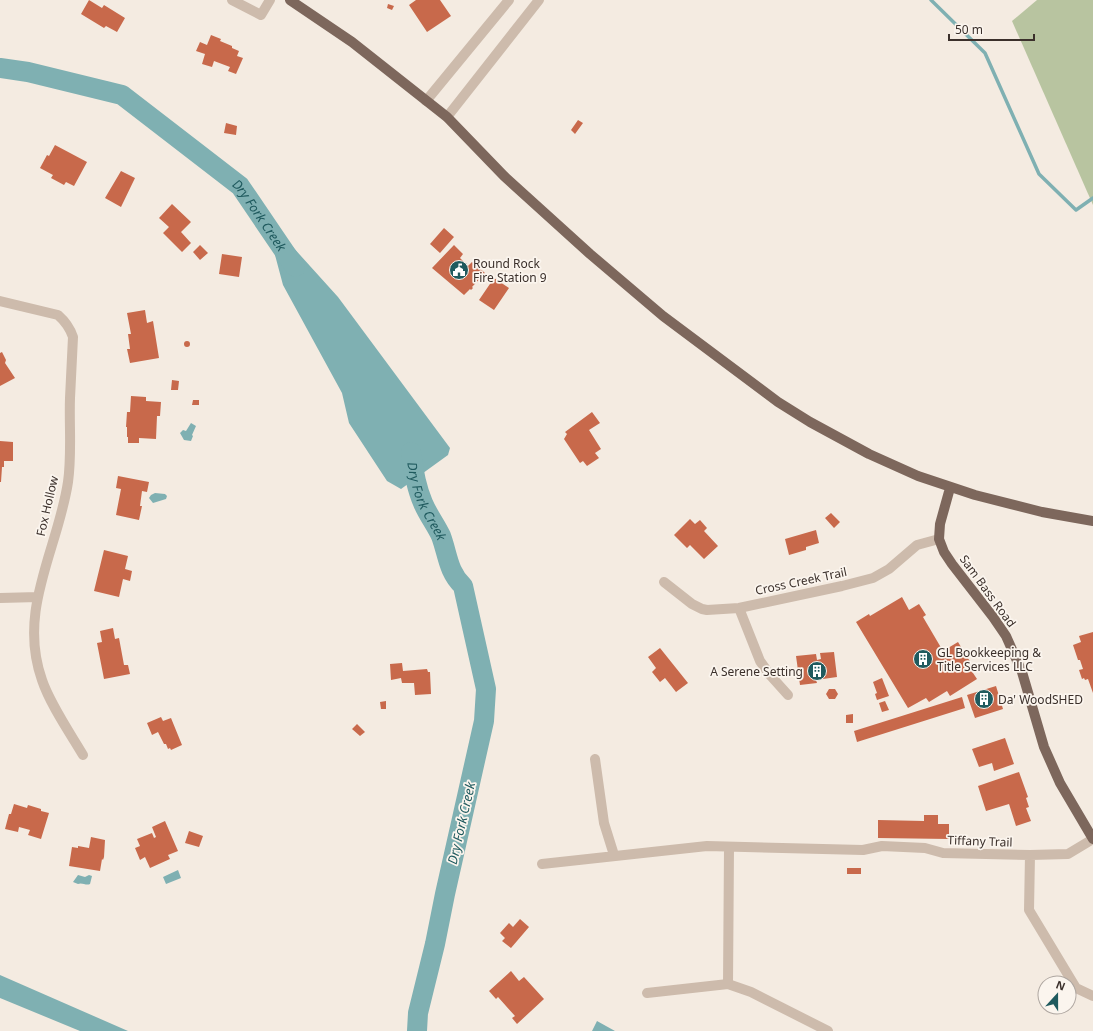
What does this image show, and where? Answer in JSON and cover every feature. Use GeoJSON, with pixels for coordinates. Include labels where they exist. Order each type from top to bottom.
{"type":"FeatureCollection","features":[{"type":"Feature","properties":{"kind":"main road"},"geometry":{"type":"LineString","coordinates":[[290,0],[352,42],[447,117],[504,176],[590,254],[663,316],[705,349],[778,402],[810,422],[869,454],[918,476],[950,488],[1042,512],[1093,521]]}},
{"type":"Feature","properties":{"kind":"main road"},"geometry":{"type":"LineString","coordinates":[[939,539],[940,524],[950,488]]}},
{"type":"Feature","properties":{"kind":"main road","name":"Sam Bass Road"},"geometry":{"type":"LineString","coordinates":[[939,539],[944,552],[952,564],[993,617],[1009,642],[1022,672],[1044,747],[1063,789],[1093,839]]}},
{"type":"Feature","properties":{"kind":"street"},"geometry":{"type":"LineString","coordinates":[[232,0],[261,15],[270,0]]}},
{"type":"Feature","properties":{"kind":"street"},"geometry":{"type":"LineString","coordinates":[[426,101],[509,0]]}},
{"type":"Feature","properties":{"kind":"street"},"geometry":{"type":"LineString","coordinates":[[447,117],[539,0]]}},
{"type":"Feature","properties":{"kind":"street","name":"Fox Hollow"},"geometry":{"type":"LineString","coordinates":[[0,301],[58,316],[65,321],[73,337],[68,483],[63,508],[38,597],[35,644],[37,663],[42,681],[83,755]]}},
{"type":"Feature","properties":{"kind":"street","name":"Cross Creek Trail"},"geometry":{"type":"LineString","coordinates":[[664,582],[692,604],[702,609],[739,608],[873,578],[889,570],[917,545],[939,539]]}},
{"type":"Feature","properties":{"kind":"street"},"geometry":{"type":"LineString","coordinates":[[0,598],[38,597]]}},
{"type":"Feature","properties":{"kind":"street"},"geometry":{"type":"LineString","coordinates":[[739,608],[760,661],[788,695]]}},
{"type":"Feature","properties":{"kind":"street"},"geometry":{"type":"LineString","coordinates":[[595,759],[604,823],[614,855]]}},
{"type":"Feature","properties":{"kind":"street","name":"Tiffany Trail"},"geometry":{"type":"LineString","coordinates":[[542,864],[707,846],[730,848],[863,850],[882,846],[924,848],[943,853],[1030,855],[1068,854],[1093,839]]}},
{"type":"Feature","properties":{"kind":"street"},"geometry":{"type":"LineString","coordinates":[[728,984],[730,848]]}},
{"type":"Feature","properties":{"kind":"street"},"geometry":{"type":"LineString","coordinates":[[1030,855],[1029,910],[1076,988],[1093,996]]}},
{"type":"Feature","properties":{"kind":"street"},"geometry":{"type":"LineString","coordinates":[[646,993],[728,984],[751,992],[828,1031]]}},
{"type":"Feature","properties":{"kind":"green space"},"geometry":{"type":"Polygon","coordinates":[[[1037,0],[1093,0],[1093,205],[1012,21],[1037,0]]]}},
{"type":"Feature","properties":{"kind":"water"},"geometry":{"type":"Polygon","coordinates":[[[282,235],[338,297],[450,448],[448,455],[401,489],[387,481],[349,423],[342,393],[283,285],[275,255],[282,235]]]}},
{"type":"Feature","properties":{"kind":"water"},"geometry":{"type":"Polygon","coordinates":[[[191,423],[196,426],[191,441],[184,440],[180,433],[183,430],[186,431],[191,423]]]}},
{"type":"Feature","properties":{"kind":"water"},"geometry":{"type":"Polygon","coordinates":[[[155,493],[165,494],[167,496],[166,499],[153,503],[149,498],[155,493]]]}},
{"type":"Feature","properties":{"kind":"water"},"geometry":{"type":"Polygon","coordinates":[[[178,870],[181,878],[166,884],[163,877],[178,870]]]}},
{"type":"Feature","properties":{"kind":"water"},"geometry":{"type":"Polygon","coordinates":[[[78,875],[85,877],[89,875],[92,876],[90,884],[78,884],[73,882],[78,875]]]}},
{"type":"Feature","properties":{"kind":"water"},"geometry":{"type":"Polygon","coordinates":[[[0,975],[128,1031],[80,1031],[0,998],[0,975]]]}},
{"type":"Feature","properties":{"kind":"water"},"geometry":{"type":"Polygon","coordinates":[[[597,1021],[615,1031],[592,1031],[597,1021]]]}},
{"type":"Feature","properties":{"kind":"building"},"geometry":{"type":"Polygon","coordinates":[[[89,0],[102,8],[104,5],[125,18],[117,32],[106,26],[104,28],[81,14],[89,0]]]}},
{"type":"Feature","properties":{"kind":"building"},"geometry":{"type":"Polygon","coordinates":[[[416,0],[440,0],[451,16],[427,32],[409,5],[416,0]]]}},
{"type":"Feature","properties":{"kind":"building"},"geometry":{"type":"Polygon","coordinates":[[[388,4],[394,6],[392,10],[387,8],[388,4]]]}},
{"type":"Feature","properties":{"kind":"building"},"geometry":{"type":"Polygon","coordinates":[[[211,35],[221,39],[220,41],[239,51],[237,56],[243,58],[236,74],[228,71],[230,67],[214,61],[212,67],[202,64],[205,54],[196,51],[200,42],[207,45],[211,35]]]}},
{"type":"Feature","properties":{"kind":"building"},"geometry":{"type":"Polygon","coordinates":[[[578,120],[583,123],[575,134],[571,130],[578,120]]]}},
{"type":"Feature","properties":{"kind":"building"},"geometry":{"type":"Polygon","coordinates":[[[226,123],[237,126],[236,135],[224,133],[226,123]]]}},
{"type":"Feature","properties":{"kind":"building"},"geometry":{"type":"Polygon","coordinates":[[[55,145],[87,162],[74,186],[66,182],[64,185],[51,178],[53,175],[40,168],[47,155],[49,156],[55,145]]]}},
{"type":"Feature","properties":{"kind":"building"},"geometry":{"type":"Polygon","coordinates":[[[121,171],[135,178],[121,207],[105,198],[121,171]]]}},
{"type":"Feature","properties":{"kind":"building"},"geometry":{"type":"Polygon","coordinates":[[[172,204],[191,222],[181,232],[191,243],[182,252],[163,233],[169,227],[159,218],[172,204]]]}},
{"type":"Feature","properties":{"kind":"building"},"geometry":{"type":"Polygon","coordinates":[[[444,228],[454,237],[440,253],[430,244],[444,228]]]}},
{"type":"Feature","properties":{"kind":"building"},"geometry":{"type":"Polygon","coordinates":[[[200,245],[208,253],[200,260],[193,252],[200,245]]]}},
{"type":"Feature","properties":{"kind":"building","name":"Round Rock Fire Station 9"},"geometry":{"type":"Polygon","coordinates":[[[454,245],[463,254],[460,258],[468,266],[472,262],[485,273],[472,287],[473,288],[464,295],[432,268],[454,245]]]}},
{"type":"Feature","properties":{"kind":"building"},"geometry":{"type":"Polygon","coordinates":[[[222,254],[242,257],[239,277],[219,274],[222,254]]]}},
{"type":"Feature","properties":{"kind":"building"},"geometry":{"type":"Polygon","coordinates":[[[494,278],[509,288],[494,310],[479,300],[494,278]]]}},
{"type":"Feature","properties":{"kind":"building"},"geometry":{"type":"Polygon","coordinates":[[[145,310],[147,323],[153,321],[159,358],[130,363],[127,349],[130,349],[128,334],[131,334],[127,313],[145,310]]]}},
{"type":"Feature","properties":{"kind":"building"},"geometry":{"type":"Polygon","coordinates":[[[187,341],[190,344],[187,347],[184,344],[187,341]]]}},
{"type":"Feature","properties":{"kind":"building"},"geometry":{"type":"Polygon","coordinates":[[[2,352],[6,360],[5,363],[15,378],[0,386],[0,353],[2,352]]]}},
{"type":"Feature","properties":{"kind":"building"},"geometry":{"type":"Polygon","coordinates":[[[172,380],[179,381],[178,390],[171,390],[172,380]]]}},
{"type":"Feature","properties":{"kind":"building"},"geometry":{"type":"Polygon","coordinates":[[[131,396],[146,397],[146,401],[161,402],[160,416],[157,416],[156,439],[139,438],[139,443],[128,443],[126,427],[127,412],[130,412],[131,396]]]}},
{"type":"Feature","properties":{"kind":"building"},"geometry":{"type":"Polygon","coordinates":[[[193,400],[199,400],[199,405],[192,405],[193,400]]]}},
{"type":"Feature","properties":{"kind":"building"},"geometry":{"type":"Polygon","coordinates":[[[592,412],[600,423],[589,430],[601,449],[595,453],[599,458],[587,466],[583,461],[580,463],[564,439],[567,434],[565,432],[592,412]]]}},
{"type":"Feature","properties":{"kind":"building"},"geometry":{"type":"Polygon","coordinates":[[[0,441],[13,442],[13,461],[4,461],[1,482],[0,482],[0,441]]]}},
{"type":"Feature","properties":{"kind":"building"},"geometry":{"type":"Polygon","coordinates":[[[118,476],[149,482],[147,492],[142,491],[140,506],[142,506],[139,520],[116,515],[121,489],[116,488],[118,476]]]}},
{"type":"Feature","properties":{"kind":"building"},"geometry":{"type":"Polygon","coordinates":[[[831,513],[840,522],[834,528],[825,518],[831,513]]]}},
{"type":"Feature","properties":{"kind":"building"},"geometry":{"type":"Polygon","coordinates":[[[690,519],[695,524],[700,520],[707,528],[704,531],[718,546],[704,559],[690,545],[687,548],[674,535],[690,519]]]}},
{"type":"Feature","properties":{"kind":"building"},"geometry":{"type":"Polygon","coordinates":[[[816,530],[819,543],[806,547],[806,550],[789,555],[785,539],[816,530]]]}},
{"type":"Feature","properties":{"kind":"building"},"geometry":{"type":"Polygon","coordinates":[[[104,550],[128,556],[125,569],[132,571],[130,581],[123,579],[119,597],[94,591],[104,550]]]}},
{"type":"Feature","properties":{"kind":"building","name":"GL Bookkeeping & Title Services LLC"},"geometry":{"type":"Polygon","coordinates":[[[902,597],[909,610],[919,604],[926,615],[923,617],[943,651],[958,642],[974,668],[971,670],[977,679],[950,696],[947,691],[929,702],[926,698],[908,708],[856,622],[869,614],[870,616],[902,597]]]}},
{"type":"Feature","properties":{"kind":"building"},"geometry":{"type":"Polygon","coordinates":[[[113,628],[115,639],[119,638],[124,665],[128,665],[130,674],[104,679],[97,643],[102,642],[100,631],[113,628]]]}},
{"type":"Feature","properties":{"kind":"building"},"geometry":{"type":"Polygon","coordinates":[[[1093,632],[1093,693],[1088,679],[1082,679],[1079,670],[1083,669],[1073,645],[1081,642],[1079,636],[1093,632]]]}},
{"type":"Feature","properties":{"kind":"building"},"geometry":{"type":"Polygon","coordinates":[[[660,648],[688,683],[676,692],[665,678],[660,682],[652,672],[656,668],[648,657],[660,648]]]}},
{"type":"Feature","properties":{"kind":"building","name":"A Serene Setting"},"geometry":{"type":"Polygon","coordinates":[[[834,652],[837,677],[816,680],[817,683],[800,685],[796,656],[816,654],[817,660],[821,659],[820,653],[834,652]]]}},
{"type":"Feature","properties":{"kind":"building"},"geometry":{"type":"Polygon","coordinates":[[[402,663],[403,671],[427,669],[428,672],[430,672],[431,694],[415,695],[414,683],[402,683],[401,678],[391,680],[390,664],[402,663]]]}},
{"type":"Feature","properties":{"kind":"building"},"geometry":{"type":"Polygon","coordinates":[[[882,678],[889,696],[877,700],[875,694],[877,693],[873,682],[882,678]]]}},
{"type":"Feature","properties":{"kind":"building","name":"Da' WoodSHED"},"geometry":{"type":"Polygon","coordinates":[[[996,686],[1003,709],[975,718],[967,695],[996,686]]]}},
{"type":"Feature","properties":{"kind":"building"},"geometry":{"type":"Polygon","coordinates":[[[829,689],[835,689],[838,694],[835,699],[829,699],[826,694],[829,689]]]}},
{"type":"Feature","properties":{"kind":"building"},"geometry":{"type":"Polygon","coordinates":[[[962,697],[965,708],[857,742],[854,731],[962,697]]]}},
{"type":"Feature","properties":{"kind":"building"},"geometry":{"type":"Polygon","coordinates":[[[386,701],[386,709],[381,709],[380,702],[386,701]]]}},
{"type":"Feature","properties":{"kind":"building"},"geometry":{"type":"Polygon","coordinates":[[[885,701],[889,710],[882,712],[879,703],[885,701]]]}},
{"type":"Feature","properties":{"kind":"building"},"geometry":{"type":"Polygon","coordinates":[[[853,714],[853,723],[846,723],[846,715],[853,714]]]}},
{"type":"Feature","properties":{"kind":"building"},"geometry":{"type":"Polygon","coordinates":[[[161,717],[163,721],[171,718],[182,745],[171,750],[170,748],[168,749],[158,732],[152,735],[147,723],[161,717]]]}},
{"type":"Feature","properties":{"kind":"building"},"geometry":{"type":"Polygon","coordinates":[[[357,724],[365,732],[360,736],[352,729],[357,724]]]}},
{"type":"Feature","properties":{"kind":"building"},"geometry":{"type":"Polygon","coordinates":[[[1005,738],[1014,764],[994,771],[992,763],[979,767],[972,749],[1005,738]]]}},
{"type":"Feature","properties":{"kind":"building"},"geometry":{"type":"Polygon","coordinates":[[[1019,772],[1028,797],[1026,798],[1029,807],[1026,808],[1031,821],[1016,826],[1009,804],[986,811],[978,786],[1019,772]]]}},
{"type":"Feature","properties":{"kind":"building"},"geometry":{"type":"Polygon","coordinates":[[[14,804],[27,808],[28,805],[49,813],[41,839],[28,835],[30,830],[19,827],[18,832],[5,829],[9,814],[11,814],[14,804]]]}},
{"type":"Feature","properties":{"kind":"building"},"geometry":{"type":"Polygon","coordinates":[[[924,815],[938,815],[938,824],[949,824],[949,839],[878,838],[878,820],[924,821],[924,815]]]}},
{"type":"Feature","properties":{"kind":"building"},"geometry":{"type":"Polygon","coordinates":[[[165,821],[178,851],[168,855],[170,859],[150,868],[145,857],[140,860],[135,848],[140,846],[137,839],[152,833],[154,838],[156,837],[152,827],[165,821]]]}},
{"type":"Feature","properties":{"kind":"building"},"geometry":{"type":"Polygon","coordinates":[[[189,831],[203,836],[199,847],[185,843],[189,831]]]}},
{"type":"Feature","properties":{"kind":"building"},"geometry":{"type":"Polygon","coordinates":[[[91,837],[105,840],[104,857],[103,860],[102,859],[100,871],[69,866],[72,847],[78,848],[78,846],[89,848],[91,837]]]}},
{"type":"Feature","properties":{"kind":"building"},"geometry":{"type":"Polygon","coordinates":[[[847,868],[861,868],[861,874],[847,874],[847,868]]]}},
{"type":"Feature","properties":{"kind":"building"},"geometry":{"type":"Polygon","coordinates":[[[520,919],[529,927],[511,948],[502,941],[505,938],[500,933],[509,923],[513,927],[520,919]]]}},
{"type":"Feature","properties":{"kind":"building"},"geometry":{"type":"Polygon","coordinates":[[[511,971],[519,981],[524,977],[544,999],[517,1024],[512,1018],[515,1016],[498,997],[496,999],[489,991],[511,971]]]}},
{"type":"Feature","properties":{"kind":"waterway"},"geometry":{"type":"LineString","coordinates":[[931,0],[985,53],[1039,174],[1076,210],[1093,198]]}},
{"type":"Feature","properties":{"kind":"waterway","name":"Dry Fork Creek"},"geometry":{"type":"LineString","coordinates":[[0,68],[28,72],[122,95],[240,186],[295,267]]}},
{"type":"Feature","properties":{"kind":"waterway","name":"Dry Fork Creek"},"geometry":{"type":"LineString","coordinates":[[411,452],[418,491],[427,512],[441,536],[451,569],[458,581],[463,586],[486,689],[484,721],[435,944],[418,1013],[417,1031]]}},
{"type":"Feature","properties":{"kind":"place","name":"Round Rock Fire Station 9"},"geometry":{"type":"Point","coordinates":[459,270]}},
{"type":"Feature","properties":{"kind":"place","name":"GL Bookkeeping & Title Services LLC"},"geometry":{"type":"Point","coordinates":[923,659]}},
{"type":"Feature","properties":{"kind":"place","name":"A Serene Setting"},"geometry":{"type":"Point","coordinates":[817,671]}},
{"type":"Feature","properties":{"kind":"place","name":"Da' WoodSHED"},"geometry":{"type":"Point","coordinates":[984,699]}}]}
